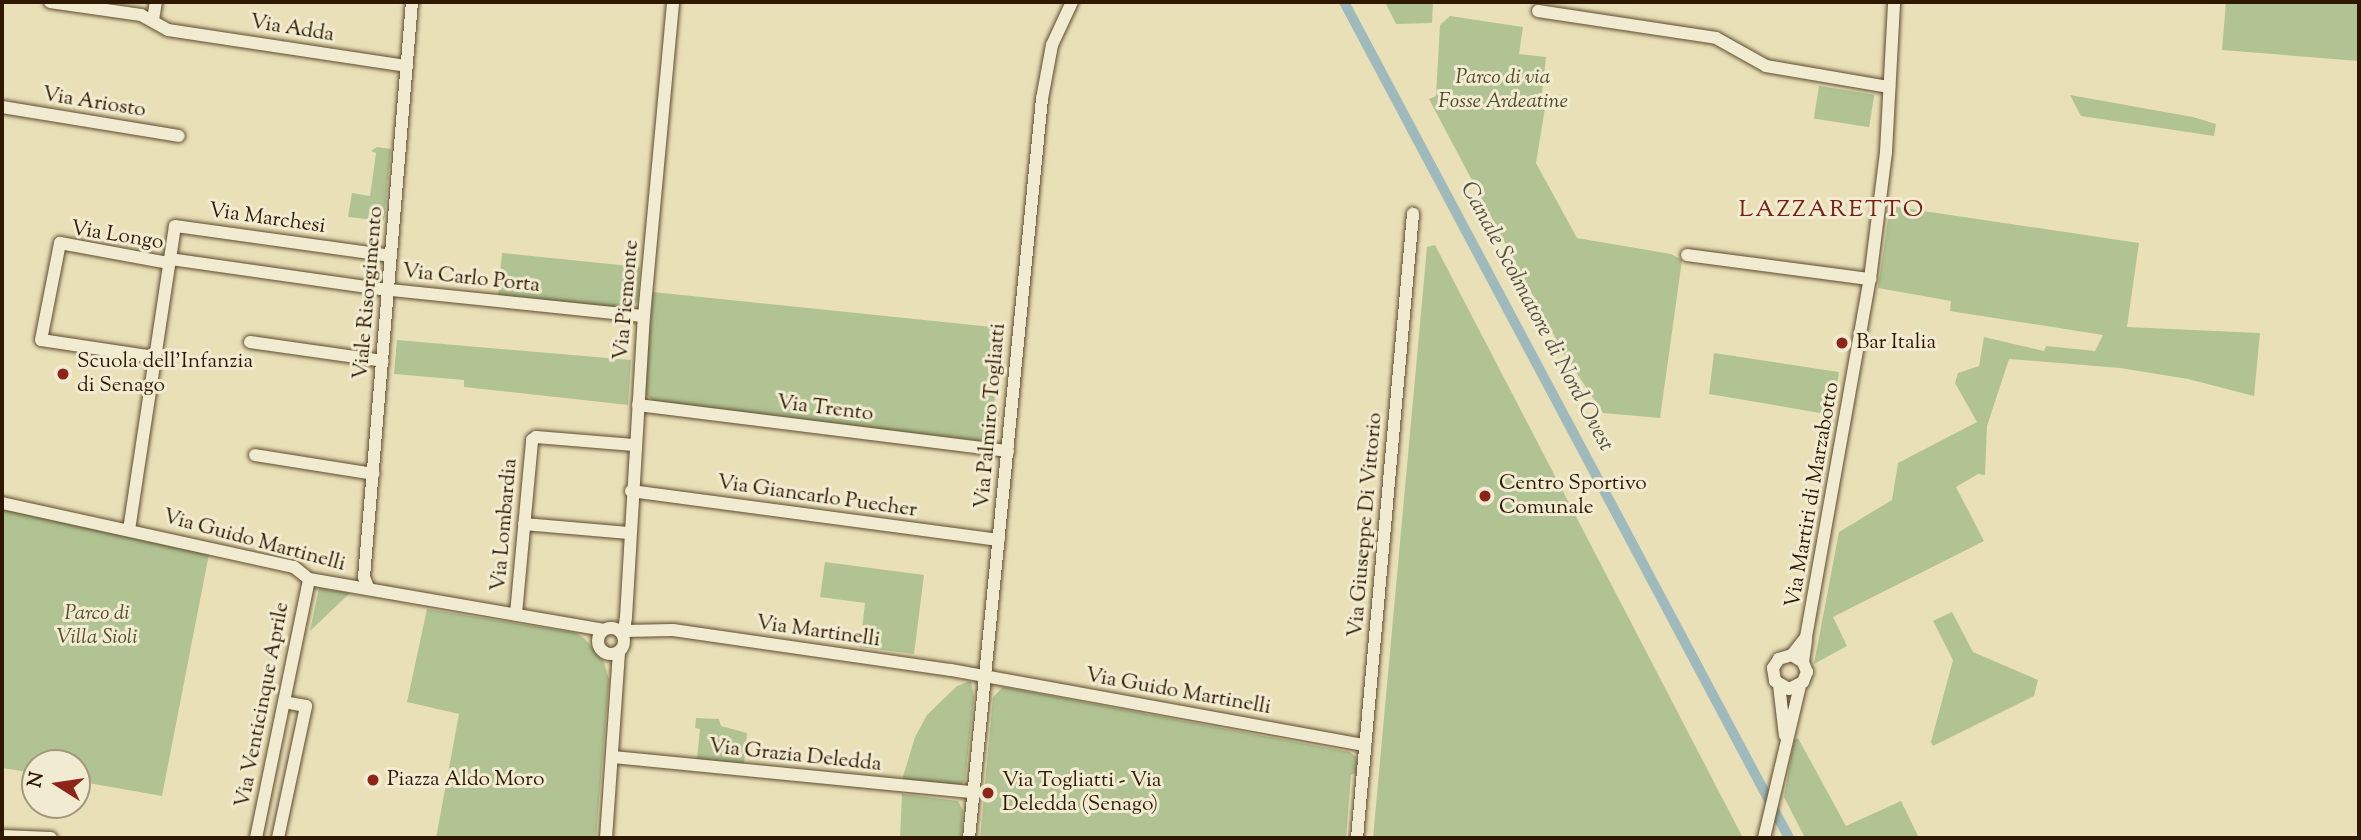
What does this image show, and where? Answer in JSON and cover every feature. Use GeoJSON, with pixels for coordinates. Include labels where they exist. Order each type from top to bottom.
{"type":"FeatureCollection","features":[{"type":"Feature","properties":{"kind":"street","name":"Via Adda"},"geometry":{"type":"LineString","coordinates":[[50,2],[153,20],[168,30],[407,66]]}},
{"type":"Feature","properties":{"kind":"street"},"geometry":{"type":"LineString","coordinates":[[153,20],[156,2]]}},
{"type":"Feature","properties":{"kind":"street","name":"Viale Risorgimento"},"geometry":{"type":"LineString","coordinates":[[368,587],[364,577],[412,2]]}},
{"type":"Feature","properties":{"kind":"street","name":"Via Piemonte"},"geometry":{"type":"LineString","coordinates":[[620,642],[626,606],[628,533],[644,316],[673,2]]}},
{"type":"Feature","properties":{"kind":"street","name":"Via Palmiro Togliatti"},"geometry":{"type":"LineString","coordinates":[[968,838],[1042,99],[1052,45],[1072,2]]}},
{"type":"Feature","properties":{"kind":"street","name":"Via Martiri di Marzabotto"},"geometry":{"type":"LineString","coordinates":[[1798,659],[1806,637],[1870,279],[1886,152],[1894,2]]}},
{"type":"Feature","properties":{"kind":"street"},"geometry":{"type":"LineString","coordinates":[[1538,10],[1716,38],[1766,66],[1889,87]]}},
{"type":"Feature","properties":{"kind":"street","name":"Via Ariosto"},"geometry":{"type":"LineString","coordinates":[[2,107],[179,136]]}},
{"type":"Feature","properties":{"kind":"street","name":"Via Giuseppe Di Vittorio"},"geometry":{"type":"LineString","coordinates":[[1357,838],[1413,214]]}},
{"type":"Feature","properties":{"kind":"street","name":"Via Marchesi"},"geometry":{"type":"LineString","coordinates":[[169,261],[175,226],[391,256]]}},
{"type":"Feature","properties":{"kind":"street","name":"Via Longo"},"geometry":{"type":"LineString","coordinates":[[154,357],[41,340],[60,243],[169,261]]}},
{"type":"Feature","properties":{"kind":"street"},"geometry":{"type":"LineString","coordinates":[[1687,255],[1870,279]]}},
{"type":"Feature","properties":{"kind":"street"},"geometry":{"type":"LineString","coordinates":[[130,530],[169,261]]}},
{"type":"Feature","properties":{"kind":"street","name":"Via Carlo Porta"},"geometry":{"type":"LineString","coordinates":[[169,261],[388,290],[644,316]]}},
{"type":"Feature","properties":{"kind":"street"},"geometry":{"type":"LineString","coordinates":[[250,342],[383,361]]}},
{"type":"Feature","properties":{"kind":"street","name":"Via Trento"},"geometry":{"type":"LineString","coordinates":[[638,405],[1008,451]]}},
{"type":"Feature","properties":{"kind":"street","name":"Via Lombardia"},"geometry":{"type":"LineString","coordinates":[[516,614],[532,440],[536,436],[634,445]]}},
{"type":"Feature","properties":{"kind":"street"},"geometry":{"type":"LineString","coordinates":[[256,455],[373,474]]}},
{"type":"Feature","properties":{"kind":"street","name":"Via Giancarlo Puecher"},"geometry":{"type":"LineString","coordinates":[[631,491],[999,540]]}},
{"type":"Feature","properties":{"kind":"street","name":"Via Guido Martinelli"},"geometry":{"type":"LineString","coordinates":[[2,503],[294,567],[309,579],[368,587],[580,626],[602,634]]}},
{"type":"Feature","properties":{"kind":"street"},"geometry":{"type":"LineString","coordinates":[[524,524],[628,533]]}},
{"type":"Feature","properties":{"kind":"street","name":"Via Venticinque Aprile"},"geometry":{"type":"LineString","coordinates":[[256,838],[309,579]]}},
{"type":"Feature","properties":{"kind":"street"},"geometry":{"type":"LineString","coordinates":[[626,606],[633,622],[646,629]]}},
{"type":"Feature","properties":{"kind":"street"},"geometry":{"type":"LineString","coordinates":[[626,606],[602,634],[603,652],[646,629]]}},
{"type":"Feature","properties":{"kind":"street"},"geometry":{"type":"LineString","coordinates":[[602,634],[614,628],[620,642],[614,757],[606,838]]}},
{"type":"Feature","properties":{"kind":"street","name":"Via Martinelli"},"geometry":{"type":"LineString","coordinates":[[646,629],[673,630],[984,677]]}},
{"type":"Feature","properties":{"kind":"street"},"geometry":{"type":"LineString","coordinates":[[1765,833],[1779,781],[1800,686],[1807,672],[1798,659],[1783,657],[1774,665],[1773,676],[1779,685],[1786,747]]}},
{"type":"Feature","properties":{"kind":"street","name":"Via Guido Martinelli"},"geometry":{"type":"LineString","coordinates":[[984,677],[1365,744]]}},
{"type":"Feature","properties":{"kind":"street"},"geometry":{"type":"LineString","coordinates":[[1779,685],[1789,689],[1800,686]]}},
{"type":"Feature","properties":{"kind":"street"},"geometry":{"type":"LineString","coordinates":[[278,838],[306,706],[284,702]]}},
{"type":"Feature","properties":{"kind":"street","name":"Via Grazia Deledda"},"geometry":{"type":"LineString","coordinates":[[614,757],[972,792]]}},
{"type":"Feature","properties":{"kind":"street"},"geometry":{"type":"LineString","coordinates":[[2,836],[51,838]]}},
{"type":"Feature","properties":{"kind":"green space"},"geometry":{"type":"Polygon","coordinates":[[[1385,2],[1433,2],[1432,23],[1396,24],[1385,2]]]}},
{"type":"Feature","properties":{"kind":"green space"},"geometry":{"type":"Polygon","coordinates":[[[2226,2],[2359,2],[2359,61],[2222,50],[2226,2]]]}},
{"type":"Feature","properties":{"kind":"green space","name":"Parco di via Fosse Ardeatine"},"geometry":{"type":"Polygon","coordinates":[[[1450,16],[1523,27],[1519,54],[1546,57],[1541,101],[1546,102],[1536,163],[1577,238],[1671,254],[1682,260],[1660,418],[1603,413],[1564,354],[1429,99],[1436,96],[1440,25],[1450,16]]]}},
{"type":"Feature","properties":{"kind":"green space"},"geometry":{"type":"Polygon","coordinates":[[[1819,86],[1874,95],[1869,127],[1814,119],[1819,86]]]}},
{"type":"Feature","properties":{"kind":"green space"},"geometry":{"type":"Polygon","coordinates":[[[2070,95],[2193,117],[2216,124],[2214,136],[2081,116],[2070,95]]]}},
{"type":"Feature","properties":{"kind":"green space"},"geometry":{"type":"Polygon","coordinates":[[[377,147],[391,149],[384,221],[348,217],[352,193],[370,196],[376,153],[371,151],[377,147]]]}},
{"type":"Feature","properties":{"kind":"green space"},"geometry":{"type":"Polygon","coordinates":[[[1890,206],[2139,243],[2127,327],[2260,333],[2254,396],[2188,379],[2120,368],[2009,359],[1987,426],[1985,475],[1978,474],[1956,487],[1984,541],[1833,617],[1847,646],[1814,664],[1839,532],[1892,500],[1898,463],[1977,422],[1955,383],[1958,373],[1979,366],[1984,337],[2044,351],[2046,346],[2095,351],[2103,335],[1950,311],[1951,301],[1878,288],[1890,206]]]}},
{"type":"Feature","properties":{"kind":"green space","name":"Centro Sportivo Comunale"},"geometry":{"type":"Polygon","coordinates":[[[1435,245],[1743,838],[1373,838],[1427,247],[1435,245]]]}},
{"type":"Feature","properties":{"kind":"green space"},"geometry":{"type":"Polygon","coordinates":[[[502,253],[640,267],[638,301],[629,309],[498,296],[502,253]]]}},
{"type":"Feature","properties":{"kind":"green space"},"geometry":{"type":"Polygon","coordinates":[[[653,292],[1002,328],[994,406],[1000,408],[998,430],[989,442],[655,402],[644,393],[653,292]]]}},
{"type":"Feature","properties":{"kind":"green space"},"geometry":{"type":"Polygon","coordinates":[[[397,340],[631,360],[628,405],[464,387],[464,380],[394,374],[397,340]]]}},
{"type":"Feature","properties":{"kind":"green space"},"geometry":{"type":"Polygon","coordinates":[[[1714,353],[1839,372],[1837,385],[1828,384],[1826,398],[1834,400],[1832,415],[1709,394],[1714,353]]]}},
{"type":"Feature","properties":{"kind":"green space","name":"Parco di Villa Sioli"},"geometry":{"type":"Polygon","coordinates":[[[2,508],[209,554],[162,796],[91,783],[91,749],[21,749],[21,771],[2,768],[2,508]]]}},
{"type":"Feature","properties":{"kind":"green space"},"geometry":{"type":"Polygon","coordinates":[[[825,562],[924,575],[914,654],[860,647],[865,603],[820,597],[825,562]]]}},
{"type":"Feature","properties":{"kind":"green space"},"geometry":{"type":"Polygon","coordinates":[[[319,588],[350,593],[310,631],[319,588]]]}},
{"type":"Feature","properties":{"kind":"green space"},"geometry":{"type":"Polygon","coordinates":[[[427,609],[576,633],[585,639],[604,662],[609,680],[596,838],[436,838],[459,714],[407,702],[427,609]]]}},
{"type":"Feature","properties":{"kind":"green space"},"geometry":{"type":"Polygon","coordinates":[[[1952,612],[1973,652],[2038,680],[2034,696],[1933,746],[1931,742],[1953,660],[1933,621],[1952,612]]]}},
{"type":"Feature","properties":{"kind":"green space"},"geometry":{"type":"Polygon","coordinates":[[[971,681],[974,697],[965,781],[958,786],[902,780],[915,737],[927,715],[957,686],[971,681]]]}},
{"type":"Feature","properties":{"kind":"green space"},"geometry":{"type":"Polygon","coordinates":[[[1003,687],[1350,752],[1356,757],[1358,772],[1351,775],[1346,838],[980,838],[993,697],[1003,687]]]}},
{"type":"Feature","properties":{"kind":"green space"},"geometry":{"type":"Polygon","coordinates":[[[696,718],[719,719],[721,726],[747,733],[744,764],[697,759],[700,729],[695,728],[696,718]]]}},
{"type":"Feature","properties":{"kind":"green space"},"geometry":{"type":"Polygon","coordinates":[[[1798,738],[1846,826],[1901,801],[1919,838],[1805,838],[1784,797],[1794,740],[1798,738]]]}},
{"type":"Feature","properties":{"kind":"green space"},"geometry":{"type":"Polygon","coordinates":[[[902,794],[958,801],[963,810],[961,838],[900,838],[902,794]]]}},
{"type":"Feature","properties":{"kind":"waterway","name":"Canale Scolmatore di Nord Ovest"},"geometry":{"type":"LineString","coordinates":[[1344,2],[1789,838]]}},
{"type":"Feature","properties":{"kind":"place","name":"Bar Italia"},"geometry":{"type":"Point","coordinates":[1842,343]}},
{"type":"Feature","properties":{"kind":"place","name":"Scuola dell'Infanzia di Senago"},"geometry":{"type":"Point","coordinates":[63,374]}},
{"type":"Feature","properties":{"kind":"place","name":"Centro Sportivo Comunale"},"geometry":{"type":"Point","coordinates":[1485,496]}},
{"type":"Feature","properties":{"kind":"place","name":"Piazza Aldo Moro"},"geometry":{"type":"Point","coordinates":[373,780]}},
{"type":"Feature","properties":{"kind":"place","name":"Via Togliatti - Via Deledda (Senago)"},"geometry":{"type":"Point","coordinates":[988,793]}},
{"type":"Feature","properties":{"kind":"district","name":"LAZZARETTO"},"geometry":{"type":"Point","coordinates":[1832,211]}}]}
